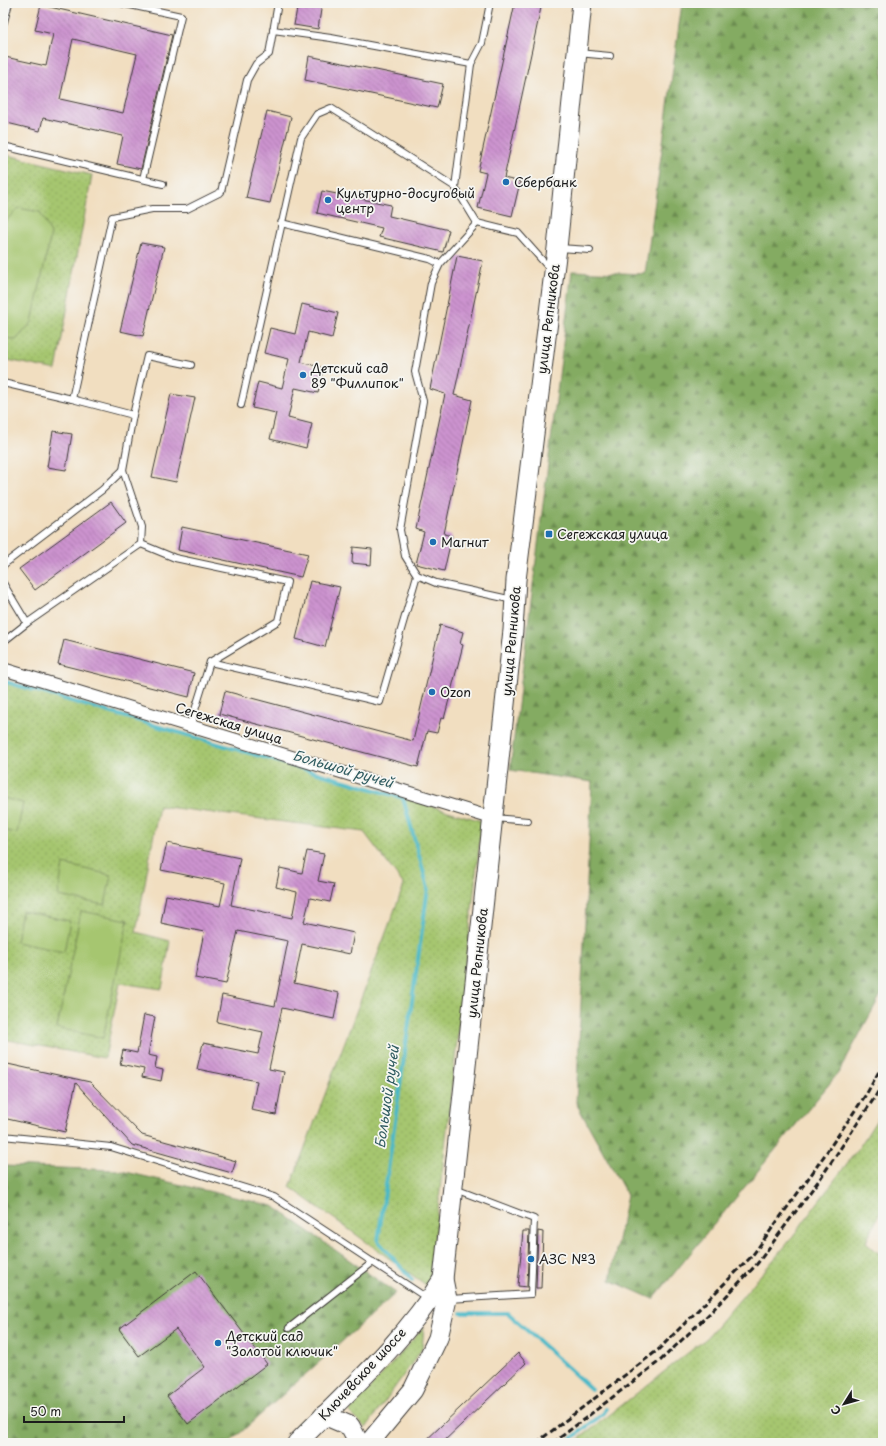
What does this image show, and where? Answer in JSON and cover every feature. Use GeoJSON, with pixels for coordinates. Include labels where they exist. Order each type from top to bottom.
{"type":"FeatureCollection","features":[{"type":"Feature","properties":{"kind":"main road","name":"улица Репникова"},"geometry":{"type":"LineString","coordinates":[[443,1280],[513,630],[514,600],[557,248],[582,3]]}},
{"type":"Feature","properties":{"kind":"main road","name":"Ключевское шоссе"},"geometry":{"type":"LineString","coordinates":[[369,1443],[413,1390],[438,1338],[439,1306],[443,1280]]}},
{"type":"Feature","properties":{"kind":"main road","name":"Ключевское шоссе"},"geometry":{"type":"LineString","coordinates":[[296,1443],[387,1352],[439,1306]]}},
{"type":"Feature","properties":{"kind":"main road"},"geometry":{"type":"LineString","coordinates":[[324,1415],[350,1426],[359,1443]]}},
{"type":"Feature","properties":{"kind":"street","name":"Сегежская улица"},"geometry":{"type":"LineString","coordinates":[[3,670],[492,818]]}},
{"type":"Feature","properties":{"kind":"lane"},"geometry":{"type":"LineString","coordinates":[[4,22],[9,3]]}},
{"type":"Feature","properties":{"kind":"lane"},"geometry":{"type":"LineString","coordinates":[[121,3],[181,16],[143,179]]}},
{"type":"Feature","properties":{"kind":"lane"},"geometry":{"type":"LineString","coordinates":[[72,399],[112,217],[152,209],[186,209],[221,192],[248,80],[256,64],[269,54],[278,3]]}},
{"type":"Feature","properties":{"kind":"lane"},"geometry":{"type":"LineString","coordinates":[[455,187],[471,64],[482,43],[490,3]]}},
{"type":"Feature","properties":{"kind":"lane"},"geometry":{"type":"LineString","coordinates":[[273,30],[331,38],[471,64]]}},
{"type":"Feature","properties":{"kind":"lane"},"geometry":{"type":"LineString","coordinates":[[577,53],[610,56]]}},
{"type":"Feature","properties":{"kind":"lane"},"geometry":{"type":"LineString","coordinates":[[241,405],[301,138],[317,114],[331,108],[455,187],[477,223],[518,233],[554,274]]}},
{"type":"Feature","properties":{"kind":"lane"},"geometry":{"type":"LineString","coordinates":[[3,146],[163,184]]}},
{"type":"Feature","properties":{"kind":"lane"},"geometry":{"type":"LineString","coordinates":[[281,223],[430,258],[440,264]]}},
{"type":"Feature","properties":{"kind":"lane"},"geometry":{"type":"LineString","coordinates":[[477,223],[440,264],[431,283],[415,372],[423,401],[400,530],[405,556],[417,575],[436,584],[514,600]]}},
{"type":"Feature","properties":{"kind":"lane"},"geometry":{"type":"LineString","coordinates":[[557,248],[590,250]]}},
{"type":"Feature","properties":{"kind":"lane"},"geometry":{"type":"LineString","coordinates":[[141,544],[142,528],[123,470],[133,415],[147,356],[191,365]]}},
{"type":"Feature","properties":{"kind":"lane"},"geometry":{"type":"LineString","coordinates":[[3,383],[133,415]]}},
{"type":"Feature","properties":{"kind":"lane"},"geometry":{"type":"LineString","coordinates":[[3,566],[3,564],[102,490],[123,470]]}},
{"type":"Feature","properties":{"kind":"lane"},"geometry":{"type":"LineString","coordinates":[[3,640],[141,544]]}},
{"type":"Feature","properties":{"kind":"lane"},"geometry":{"type":"LineString","coordinates":[[141,544],[175,558],[287,582],[278,621],[210,662],[190,726]]}},
{"type":"Feature","properties":{"kind":"lane"},"geometry":{"type":"LineString","coordinates":[[210,662],[380,702],[417,575]]}},
{"type":"Feature","properties":{"kind":"lane"},"geometry":{"type":"LineString","coordinates":[[3,583],[27,623]]}},
{"type":"Feature","properties":{"kind":"lane"},"geometry":{"type":"LineString","coordinates":[[492,818],[528,821]]}},
{"type":"Feature","properties":{"kind":"lane"},"geometry":{"type":"LineString","coordinates":[[3,1136],[111,1147],[274,1197],[439,1306],[531,1294],[534,1219],[453,1188]]}},
{"type":"Feature","properties":{"kind":"lane"},"geometry":{"type":"LineString","coordinates":[[289,1328],[372,1262]]}},
{"type":"Feature","properties":{"kind":"green space"},"geometry":{"type":"Polygon","coordinates":[[[682,3],[883,3],[883,991],[839,1072],[653,1299],[610,1280],[627,1195],[576,1103],[592,782],[510,770],[572,271],[645,274],[682,3]]]}},
{"type":"Feature","properties":{"kind":"green space"},"geometry":{"type":"Polygon","coordinates":[[[3,154],[92,175],[56,370],[3,359],[3,154]]]}},
{"type":"Feature","properties":{"kind":"green space"},"geometry":{"type":"Polygon","coordinates":[[[18,208],[40,212],[51,234],[32,322],[16,340],[3,337],[3,226],[18,208]]]}},
{"type":"Feature","properties":{"kind":"green space"},"geometry":{"type":"Polygon","coordinates":[[[3,681],[482,821],[429,1287],[290,1187],[404,885],[364,832],[159,806],[136,932],[170,941],[162,989],[120,983],[105,1058],[3,1039],[3,681]]]}},
{"type":"Feature","properties":{"kind":"green space"},"geometry":{"type":"Polygon","coordinates":[[[3,798],[23,803],[17,833],[3,830],[3,798]]]}},
{"type":"Feature","properties":{"kind":"green space"},"geometry":{"type":"Polygon","coordinates":[[[63,864],[111,875],[105,905],[58,896],[63,864]]]}},
{"type":"Feature","properties":{"kind":"green space"},"geometry":{"type":"Polygon","coordinates":[[[3,894],[8,895],[3,921],[3,894]]]}},
{"type":"Feature","properties":{"kind":"green space"},"geometry":{"type":"Polygon","coordinates":[[[22,911],[70,921],[64,952],[16,942],[22,911]]]}},
{"type":"Feature","properties":{"kind":"green space"},"geometry":{"type":"Polygon","coordinates":[[[81,911],[128,920],[103,1038],[57,1028],[81,911]]]}},
{"type":"Feature","properties":{"kind":"green space"},"geometry":{"type":"Polygon","coordinates":[[[883,1110],[883,1206],[866,1242],[883,1257],[883,1443],[574,1443],[708,1337],[787,1244],[860,1146],[883,1110]]]}},
{"type":"Feature","properties":{"kind":"green space"},"geometry":{"type":"Polygon","coordinates":[[[3,1166],[117,1170],[273,1206],[396,1293],[229,1443],[3,1443],[3,1166]]]}},
{"type":"Feature","properties":{"kind":"green space"},"geometry":{"type":"Polygon","coordinates":[[[424,1327],[422,1349],[366,1428],[349,1412],[424,1327]]]}},
{"type":"Feature","properties":{"kind":"building"},"geometry":{"type":"Polygon","coordinates":[[[298,3],[322,3],[318,29],[294,25],[298,3]]]}},
{"type":"Feature","properties":{"kind":"building"},"geometry":{"type":"Polygon","coordinates":[[[515,3],[542,3],[504,178],[520,182],[512,216],[478,208],[486,173],[478,171],[515,3]]]}},
{"type":"Feature","properties":{"kind":"building"},"geometry":{"type":"Polygon","coordinates":[[[41,5],[172,35],[141,169],[117,164],[123,136],[43,118],[40,131],[3,122],[3,65],[5,57],[46,66],[53,34],[35,30],[41,5]],[[73,39],[60,99],[123,113],[137,54],[73,39]]]}},
{"type":"Feature","properties":{"kind":"building"},"geometry":{"type":"Polygon","coordinates":[[[309,56],[443,84],[437,108],[305,80],[309,56]]]}},
{"type":"Feature","properties":{"kind":"building"},"geometry":{"type":"Polygon","coordinates":[[[267,111],[291,117],[270,203],[246,198],[267,111]]]}},
{"type":"Feature","properties":{"kind":"building"},"geometry":{"type":"Polygon","coordinates":[[[322,191],[391,205],[389,216],[449,230],[443,252],[379,237],[382,228],[317,213],[322,191]]]}},
{"type":"Feature","properties":{"kind":"building"},"geometry":{"type":"Polygon","coordinates":[[[141,243],[164,247],[143,336],[120,331],[141,243]]]}},
{"type":"Feature","properties":{"kind":"building"},"geometry":{"type":"Polygon","coordinates":[[[457,256],[483,261],[454,395],[472,400],[444,534],[452,536],[444,571],[416,564],[424,532],[416,529],[445,394],[430,389],[457,256]]]}},
{"type":"Feature","properties":{"kind":"building","name":"Детский сад 89 \"Филлипок\""},"geometry":{"type":"Polygon","coordinates":[[[302,304],[338,313],[332,338],[308,332],[301,362],[324,368],[318,393],[295,388],[288,418],[312,424],[306,448],[270,439],[276,413],[252,408],[258,382],[282,388],[289,359],[264,353],[270,328],[295,334],[302,304]]]}},
{"type":"Feature","properties":{"kind":"building"},"geometry":{"type":"Polygon","coordinates":[[[171,394],[195,398],[176,482],[152,477],[171,394]]]}},
{"type":"Feature","properties":{"kind":"building"},"geometry":{"type":"Polygon","coordinates":[[[53,431],[72,434],[66,470],[47,467],[53,431]]]}},
{"type":"Feature","properties":{"kind":"building"},"geometry":{"type":"Polygon","coordinates":[[[111,502],[126,523],[35,590],[19,569],[111,502]]]}},
{"type":"Feature","properties":{"kind":"building"},"geometry":{"type":"Polygon","coordinates":[[[182,527],[308,554],[301,577],[178,550],[182,527]]]}},
{"type":"Feature","properties":{"kind":"building"},"geometry":{"type":"Polygon","coordinates":[[[353,547],[372,549],[371,565],[352,563],[353,547]]]}},
{"type":"Feature","properties":{"kind":"building"},"geometry":{"type":"Polygon","coordinates":[[[310,581],[340,587],[325,647],[296,639],[310,581]]]}},
{"type":"Feature","properties":{"kind":"building"},"geometry":{"type":"Polygon","coordinates":[[[440,625],[463,632],[460,644],[463,645],[444,719],[441,718],[437,733],[427,731],[418,767],[219,714],[225,691],[413,741],[440,625]]]}},
{"type":"Feature","properties":{"kind":"building"},"geometry":{"type":"Polygon","coordinates":[[[64,640],[194,673],[189,697],[58,664],[64,640]]]}},
{"type":"Feature","properties":{"kind":"building"},"geometry":{"type":"Polygon","coordinates":[[[167,843],[240,858],[231,905],[292,918],[297,892],[276,887],[280,868],[302,873],[307,851],[324,854],[318,881],[334,884],[330,902],[310,898],[304,922],[354,933],[350,954],[302,944],[294,983],[339,993],[334,1019],[282,1008],[269,1069],[284,1072],[276,1115],[251,1110],[257,1081],[197,1069],[203,1043],[258,1054],[263,1032],[217,1022],[222,995],[275,1006],[288,941],[238,931],[226,984],[195,978],[204,932],[161,923],[166,895],[220,906],[225,883],[161,870],[167,843]]]}},
{"type":"Feature","properties":{"kind":"building"},"geometry":{"type":"Polygon","coordinates":[[[144,1015],[155,1017],[148,1055],[157,1057],[155,1068],[163,1070],[161,1081],[142,1077],[144,1069],[120,1064],[123,1050],[137,1053],[144,1015]]]}},
{"type":"Feature","properties":{"kind":"building"},"geometry":{"type":"Polygon","coordinates":[[[3,1063],[90,1082],[142,1135],[236,1161],[232,1173],[132,1145],[76,1083],[65,1132],[3,1118],[3,1063]]]}},
{"type":"Feature","properties":{"kind":"building"},"geometry":{"type":"Polygon","coordinates":[[[523,1231],[529,1231],[527,1287],[518,1286],[523,1231]]]}},
{"type":"Feature","properties":{"kind":"building"},"geometry":{"type":"Polygon","coordinates":[[[538,1231],[543,1232],[541,1288],[536,1288],[538,1231]]]}},
{"type":"Feature","properties":{"kind":"building","name":"Детский сад \"Золотой ключик\""},"geometry":{"type":"Polygon","coordinates":[[[196,1271],[267,1364],[188,1424],[167,1396],[205,1367],[176,1329],[139,1356],[119,1329],[196,1271]]]}},
{"type":"Feature","properties":{"kind":"building"},"geometry":{"type":"Polygon","coordinates":[[[518,1353],[526,1363],[442,1443],[423,1443],[518,1353]]]}},
{"type":"Feature","properties":{"kind":"waterway","name":"Большой ручей"},"geometry":{"type":"LineString","coordinates":[[3,681],[403,798],[428,888],[378,1241],[412,1280]]}},
{"type":"Feature","properties":{"kind":"waterway","name":"Большой ручей"},"geometry":{"type":"LineString","coordinates":[[461,1313],[508,1313],[591,1389]]}},
{"type":"Feature","properties":{"kind":"waterway","name":"Большой ручей"},"geometry":{"type":"LineString","coordinates":[[566,1443],[604,1413],[606,1409]]}},
{"type":"Feature","properties":{"kind":"railway"},"geometry":{"type":"LineString","coordinates":[[536,1443],[658,1350],[752,1256],[813,1172],[867,1093],[883,1064]]}},
{"type":"Feature","properties":{"kind":"railway"},"geometry":{"type":"LineString","coordinates":[[553,1443],[661,1360],[710,1313],[757,1264],[822,1176],[883,1083]]}},
{"type":"Feature","properties":{"kind":"place","name":"Сбербанк"},"geometry":{"type":"Point","coordinates":[506,182]}},
{"type":"Feature","properties":{"kind":"place","name":"Культурно-досуговый центр"},"geometry":{"type":"Point","coordinates":[328,200]}},
{"type":"Feature","properties":{"kind":"place","name":"Детский сад 89 \"Филлипок\""},"geometry":{"type":"Point","coordinates":[303,375]}},
{"type":"Feature","properties":{"kind":"place","name":"Сегежская улица"},"geometry":{"type":"Point","coordinates":[549,534]}},
{"type":"Feature","properties":{"kind":"place","name":"Магнит"},"geometry":{"type":"Point","coordinates":[433,542]}},
{"type":"Feature","properties":{"kind":"place","name":"Ozon"},"geometry":{"type":"Point","coordinates":[432,692]}},
{"type":"Feature","properties":{"kind":"place","name":"АЗС №3"},"geometry":{"type":"Point","coordinates":[531,1259]}},
{"type":"Feature","properties":{"kind":"place","name":"Детский сад \"Золотой ключик\""},"geometry":{"type":"Point","coordinates":[218,1343]}}]}
